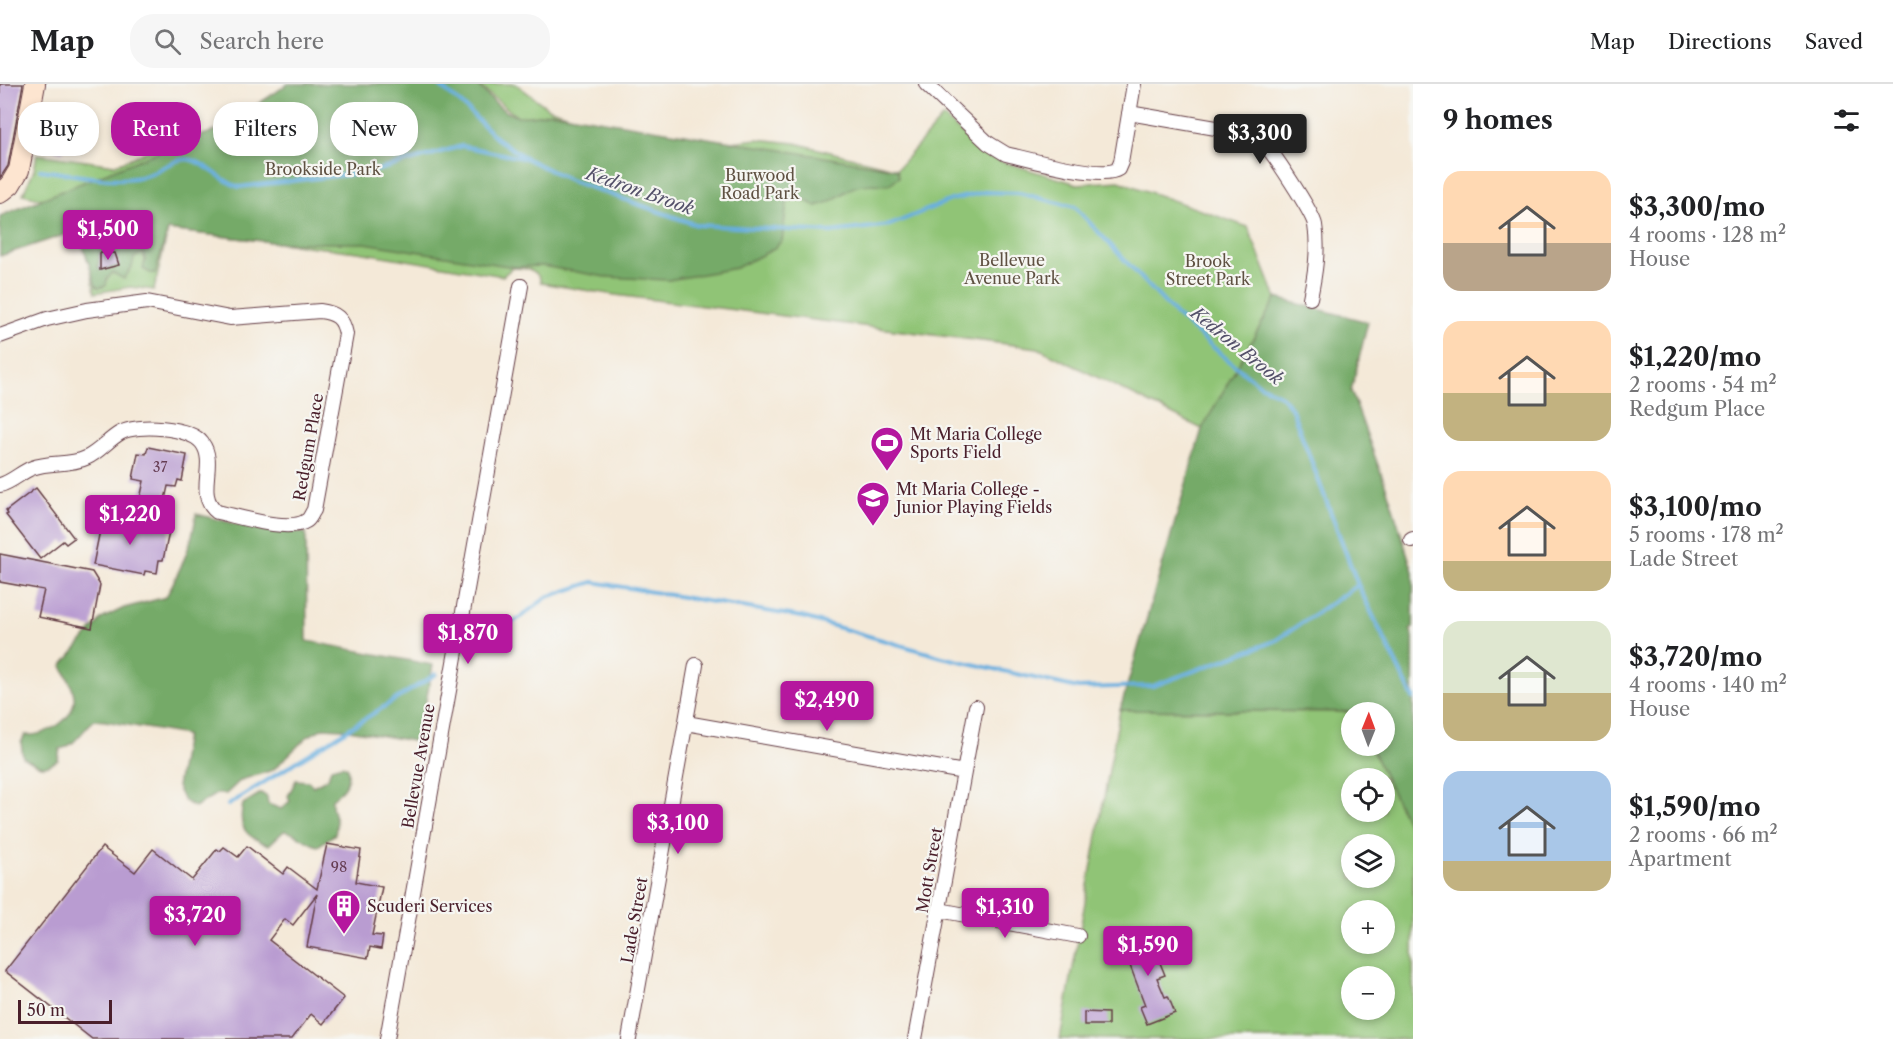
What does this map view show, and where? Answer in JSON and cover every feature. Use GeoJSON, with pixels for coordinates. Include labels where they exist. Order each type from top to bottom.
{"type":"FeatureCollection","features":[{"type":"Feature","properties":{"kind":"street"},"geometry":{"type":"LineString","coordinates":[[0,193],[10,185],[19,170],[35,84]]}},
{"type":"Feature","properties":{"kind":"street"},"geometry":{"type":"LineString","coordinates":[[926,84],[988,143],[1006,154],[1098,173],[1114,172],[1121,162],[1134,84]]}},
{"type":"Feature","properties":{"kind":"street"},"geometry":{"type":"LineString","coordinates":[[1129,113],[1255,135],[1265,144],[1308,207],[1315,223],[1317,257],[1310,298]]}},
{"type":"Feature","properties":{"kind":"street","name":"Bellevue Avenue"},"geometry":{"type":"LineString","coordinates":[[387,1039],[521,286]]}},
{"type":"Feature","properties":{"kind":"street","name":"Redgum Place"},"geometry":{"type":"LineString","coordinates":[[0,336],[22,327],[77,312],[147,302],[230,318],[320,311],[338,316],[344,324],[345,334],[314,510],[306,521],[298,525],[283,525],[217,512],[211,508],[206,490],[208,455],[200,440],[190,434],[152,427],[130,429],[120,433],[88,457],[64,464],[32,468],[0,485]]}},
{"type":"Feature","properties":{"kind":"street","name":"Lade Street"},"geometry":{"type":"LineString","coordinates":[[629,1039],[696,665]]}},
{"type":"Feature","properties":{"kind":"street","name":"Mott Street"},"geometry":{"type":"LineString","coordinates":[[915,1039],[976,707]]}},
{"type":"Feature","properties":{"kind":"street"},"geometry":{"type":"LineString","coordinates":[[686,723],[964,772]]}},
{"type":"Feature","properties":{"kind":"street"},"geometry":{"type":"LineString","coordinates":[[939,910],[1078,936]]}},
{"type":"Feature","properties":{"kind":"green space"},"geometry":{"type":"Polygon","coordinates":[[[288,84],[476,84],[501,108],[516,116],[550,112],[897,169],[899,177],[888,185],[869,184],[855,187],[831,201],[816,206],[794,198],[787,203],[782,241],[772,250],[736,268],[669,280],[606,277],[542,266],[514,267],[365,243],[279,243],[168,230],[155,273],[143,269],[145,260],[143,252],[134,258],[132,267],[124,279],[113,273],[107,278],[106,286],[99,288],[96,286],[79,239],[67,234],[0,256],[0,216],[148,156],[201,156],[201,136],[213,131],[213,156],[318,156],[318,102],[261,102],[288,84]],[[100,253],[98,265],[100,270],[118,265],[115,260],[116,253],[100,253]]]}},
{"type":"Feature","properties":{"kind":"green space"},"geometry":{"type":"Polygon","coordinates":[[[477,84],[516,84],[548,108],[672,149],[757,139],[795,143],[897,169],[943,117],[990,158],[1077,184],[1119,181],[1248,227],[1276,298],[1202,429],[1038,348],[615,295],[541,283],[537,274],[522,268],[512,268],[503,276],[358,252],[168,230],[154,290],[130,287],[95,293],[80,209],[23,194],[34,170],[37,156],[115,165],[136,156],[201,156],[201,139],[213,142],[213,156],[318,156],[318,136],[330,135],[330,156],[418,156],[418,130],[526,124],[477,84]]]}},
{"type":"Feature","properties":{"kind":"green space"},"geometry":{"type":"Polygon","coordinates":[[[1276,298],[1368,322],[1351,391],[1390,498],[1413,572],[1413,627],[1410,629],[1413,637],[1413,835],[1395,798],[1395,768],[1381,768],[1375,756],[1395,756],[1395,702],[1341,702],[1341,712],[1120,710],[1202,429],[1276,298]]]}},
{"type":"Feature","properties":{"kind":"green space"},"geometry":{"type":"Polygon","coordinates":[[[196,514],[257,529],[306,533],[307,641],[433,665],[418,742],[343,729],[323,728],[307,737],[273,770],[241,780],[226,794],[216,794],[195,807],[184,801],[177,787],[186,735],[94,720],[74,741],[60,749],[58,760],[53,763],[40,766],[23,757],[21,743],[25,735],[50,730],[65,719],[70,712],[74,696],[62,666],[101,619],[124,608],[166,597],[189,546],[196,514]]]}},
{"type":"Feature","properties":{"kind":"green space"},"geometry":{"type":"Polygon","coordinates":[[[1120,710],[1341,712],[1341,756],[1375,756],[1381,768],[1341,768],[1341,822],[1395,822],[1395,798],[1413,835],[1413,1039],[1060,1039],[1120,710]]]}},
{"type":"Feature","properties":{"kind":"green space"},"geometry":{"type":"Polygon","coordinates":[[[342,765],[347,767],[348,777],[343,789],[332,799],[336,823],[335,834],[318,846],[284,831],[269,845],[255,839],[246,831],[241,820],[243,804],[261,793],[267,797],[268,804],[281,809],[290,801],[288,796],[296,780],[308,781],[313,786],[328,778],[331,768],[342,765]]]}},
{"type":"Feature","properties":{"kind":"building"},"geometry":{"type":"Polygon","coordinates":[[[0,84],[23,84],[8,166],[0,178],[0,84]]]}},
{"type":"Feature","properties":{"kind":"building"},"geometry":{"type":"Polygon","coordinates":[[[100,253],[115,253],[119,265],[100,270],[100,253]]]}},
{"type":"Feature","properties":{"kind":"building"},"geometry":{"type":"Polygon","coordinates":[[[148,447],[187,455],[182,481],[178,480],[176,487],[168,486],[164,504],[140,499],[144,481],[133,479],[138,453],[146,454],[148,447]]]}},
{"type":"Feature","properties":{"kind":"building"},"geometry":{"type":"Polygon","coordinates":[[[36,488],[74,538],[66,544],[63,541],[40,559],[6,515],[8,514],[6,511],[36,488]]]}},
{"type":"Feature","properties":{"kind":"building"},"geometry":{"type":"Polygon","coordinates":[[[103,515],[170,528],[163,560],[159,560],[157,573],[145,571],[144,575],[93,565],[103,515]]]}},
{"type":"Feature","properties":{"kind":"building"},"geometry":{"type":"Polygon","coordinates":[[[0,554],[92,572],[100,585],[92,628],[38,617],[44,590],[0,582],[0,554]]]}},
{"type":"Feature","properties":{"kind":"building"},"geometry":{"type":"Polygon","coordinates":[[[327,844],[361,850],[356,882],[382,887],[372,935],[383,936],[381,949],[370,947],[368,958],[307,947],[317,894],[293,925],[285,919],[269,940],[344,998],[323,1024],[311,1014],[292,1039],[92,1039],[5,971],[102,847],[135,872],[153,849],[192,880],[217,849],[220,851],[224,847],[238,857],[247,846],[283,874],[288,867],[317,889],[327,844]]]}},
{"type":"Feature","properties":{"kind":"building"},"geometry":{"type":"Polygon","coordinates":[[[1147,931],[1165,975],[1157,978],[1175,1013],[1147,1024],[1140,1007],[1145,1005],[1121,942],[1147,931]]]}},
{"type":"Feature","properties":{"kind":"building"},"geometry":{"type":"Polygon","coordinates":[[[1084,1012],[1108,1013],[1108,1025],[1084,1025],[1084,1012]]]}},
{"type":"Feature","properties":{"kind":"waterway","name":"Kedron Brook"},"geometry":{"type":"LineString","coordinates":[[437,84],[463,105],[496,138],[527,159],[572,181],[697,225],[831,232],[890,225],[951,200],[984,192],[1019,193],[1075,207],[1176,315],[1228,360],[1260,385],[1280,395],[1291,407],[1358,585],[1413,698]]}},
{"type":"Feature","properties":{"kind":"waterway"},"geometry":{"type":"LineString","coordinates":[[40,170],[91,177],[129,179],[147,175],[173,162],[186,159],[198,162],[239,187],[371,172],[462,146],[522,158]]}},
{"type":"Feature","properties":{"kind":"waterway"},"geometry":{"type":"LineString","coordinates":[[498,634],[547,597],[593,582],[802,617],[942,657],[1078,688],[1153,686],[1275,641],[1358,585]]}},
{"type":"Feature","properties":{"kind":"waterway"},"geometry":{"type":"LineString","coordinates":[[228,805],[436,674]]}},
{"type":"Feature","properties":{"kind":"place","name":"Mt Maria College Sports Field"},"geometry":{"type":"Point","coordinates":[887,472]}},
{"type":"Feature","properties":{"kind":"place","name":"Mt Maria College - Junior Playing Fields"},"geometry":{"type":"Point","coordinates":[873,527]}},
{"type":"Feature","properties":{"kind":"place","name":"Scuderi Services"},"geometry":{"type":"Point","coordinates":[344,935]}},
{"type":"Feature","properties":{"kind":"park label","name":"Brookside Park"},"geometry":{"type":"Point","coordinates":[323,169]}},
{"type":"Feature","properties":{"kind":"park label","name":"Burwood Road Park"},"geometry":{"type":"Point","coordinates":[760,184]}},
{"type":"Feature","properties":{"kind":"park label","name":"Bellevue Avenue Park"},"geometry":{"type":"Point","coordinates":[1012,269]}},
{"type":"Feature","properties":{"kind":"park label","name":"Brook Street Park"},"geometry":{"type":"Point","coordinates":[1208,270]}}]}
